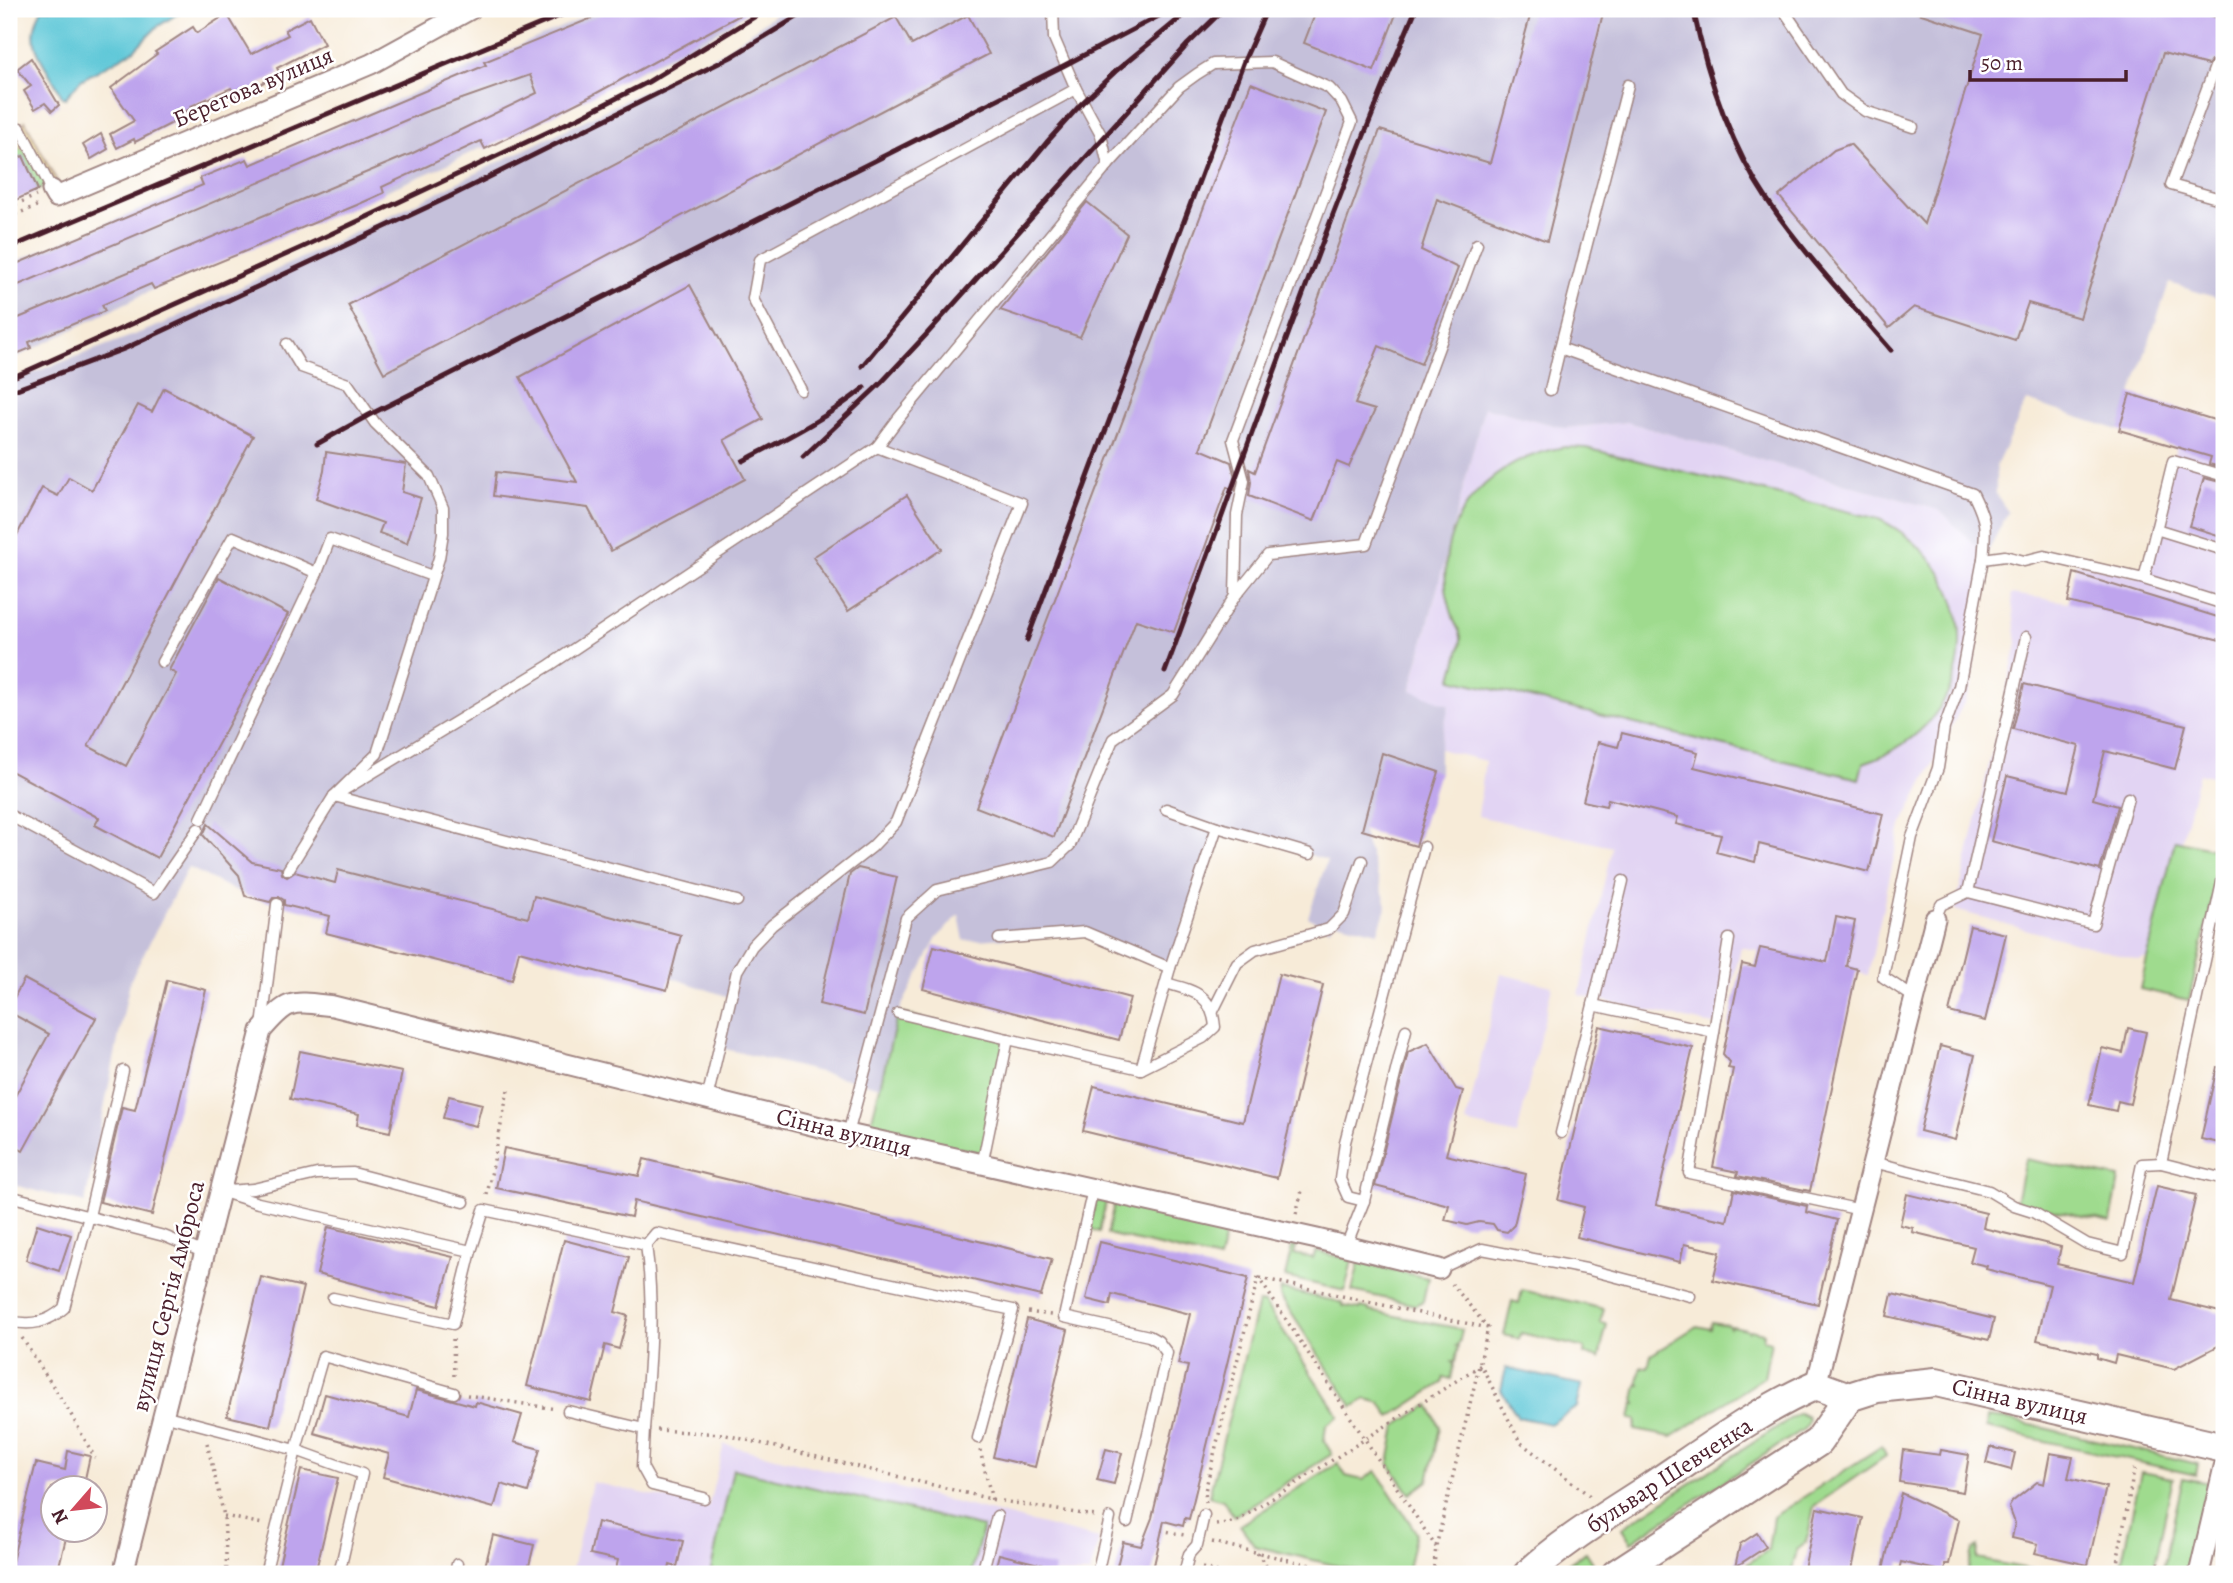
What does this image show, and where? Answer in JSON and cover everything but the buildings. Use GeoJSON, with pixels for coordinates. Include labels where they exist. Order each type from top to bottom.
{"type":"FeatureCollection","features":[{"type":"Feature","properties":{"kind":"main road","name":"Сінна вулиця"},"geometry":{"type":"LineString","coordinates":[[1849,1397],[1877,1388],[1936,1382],[2224,1448]]}},
{"type":"Feature","properties":{"kind":"main road"},"geometry":{"type":"LineString","coordinates":[[1616,1574],[1818,1442],[1849,1397],[1816,1385]]}},
{"type":"Feature","properties":{"kind":"main road","name":"бульвар Шевченка"},"geometry":{"type":"LineString","coordinates":[[1528,1574],[1580,1533],[1724,1438],[1767,1410],[1816,1385]]}},
{"type":"Feature","properties":{"kind":"street","name":"Берегова вулиця"},"geometry":{"type":"LineString","coordinates":[[54,193],[371,64],[471,9]]}},
{"type":"Feature","properties":{"kind":"street"},"geometry":{"type":"LineString","coordinates":[[1816,1385],[1935,919]]}},
{"type":"Feature","properties":{"kind":"street","name":"Сінна вулиця"},"geometry":{"type":"LineString","coordinates":[[261,1031],[290,1003],[333,1006],[848,1134],[1291,1233],[1439,1269]]}},
{"type":"Feature","properties":{"kind":"street","name":"вулиця Сергія Амброса"},"geometry":{"type":"LineString","coordinates":[[123,1574],[261,1031]]}},
{"type":"Feature","properties":{"kind":"street"},"geometry":{"type":"LineString","coordinates":[[2199,1574],[2224,1466]]}},
{"type":"Feature","properties":{"kind":"lane"},"geometry":{"type":"LineString","coordinates":[[1053,9],[1054,38],[1082,103],[1101,135],[1108,165]]}},
{"type":"Feature","properties":{"kind":"lane"},"geometry":{"type":"LineString","coordinates":[[1783,9],[1841,94],[1865,111],[1913,127]]}},
{"type":"Feature","properties":{"kind":"lane"},"geometry":{"type":"LineString","coordinates":[[334,796],[550,665],[877,447],[1108,165],[1180,86],[1213,64],[1272,62],[1329,88],[1342,102],[1352,122],[1233,440],[1244,481],[1237,515],[1235,596]]}},
{"type":"Feature","properties":{"kind":"lane"},"geometry":{"type":"LineString","coordinates":[[2215,67],[2171,185],[2224,200]]}},
{"type":"Feature","properties":{"kind":"lane"},"geometry":{"type":"LineString","coordinates":[[1549,390],[1629,85]]}},
{"type":"Feature","properties":{"kind":"lane"},"geometry":{"type":"LineString","coordinates":[[801,390],[753,299],[760,260],[1076,89]]}},
{"type":"Feature","properties":{"kind":"lane"},"geometry":{"type":"LineString","coordinates":[[20,128],[54,193]]}},
{"type":"Feature","properties":{"kind":"lane"},"geometry":{"type":"LineString","coordinates":[[848,1134],[906,918],[937,890],[1052,862],[1070,845],[1113,739],[1173,695],[1235,596],[1268,555],[1366,544],[1477,244]]}},
{"type":"Feature","properties":{"kind":"lane"},"geometry":{"type":"LineString","coordinates":[[287,344],[301,367],[348,384],[375,423],[429,476],[443,508],[439,558],[377,754],[334,796],[288,870]]}},
{"type":"Feature","properties":{"kind":"lane"},"geometry":{"type":"LineString","coordinates":[[1560,348],[1973,494],[1984,516],[1986,529],[1983,559],[1959,687],[1944,728],[1938,768],[1912,837],[1883,977],[1915,998]]}},
{"type":"Feature","properties":{"kind":"lane"},"geometry":{"type":"LineString","coordinates":[[707,1099],[737,971],[752,946],[772,925],[872,847],[896,822],[1022,503],[877,447]]}},
{"type":"Feature","properties":{"kind":"lane"},"geometry":{"type":"LineString","coordinates":[[2144,579],[2173,461],[2224,477]]}},
{"type":"Feature","properties":{"kind":"lane"},"geometry":{"type":"LineString","coordinates":[[2156,529],[2224,550]]}},
{"type":"Feature","properties":{"kind":"lane"},"geometry":{"type":"LineString","coordinates":[[162,662],[233,537],[317,573]]}},
{"type":"Feature","properties":{"kind":"lane"},"geometry":{"type":"LineString","coordinates":[[9,815],[154,893],[199,824],[317,573],[330,539],[432,576]]}},
{"type":"Feature","properties":{"kind":"lane"},"geometry":{"type":"LineString","coordinates":[[1983,559],[2005,556],[2024,561],[2044,556],[2144,579],[2224,604]]}},
{"type":"Feature","properties":{"kind":"lane"},"geometry":{"type":"LineString","coordinates":[[1968,892],[2026,636]]}},
{"type":"Feature","properties":{"kind":"lane"},"geometry":{"type":"LineString","coordinates":[[334,796],[737,901]]}},
{"type":"Feature","properties":{"kind":"lane"},"geometry":{"type":"LineString","coordinates":[[1935,919],[1941,905],[1968,892],[2093,924],[2128,797]]}},
{"type":"Feature","properties":{"kind":"lane"},"geometry":{"type":"LineString","coordinates":[[1166,809],[1310,854]]}},
{"type":"Feature","properties":{"kind":"lane"},"geometry":{"type":"LineString","coordinates":[[1141,1069],[1170,968],[1217,827]]}},
{"type":"Feature","properties":{"kind":"lane"},"geometry":{"type":"LineString","coordinates":[[1364,1201],[1348,1197],[1340,1179],[1345,1142],[1424,847]]}},
{"type":"Feature","properties":{"kind":"lane"},"geometry":{"type":"LineString","coordinates":[[1213,1011],[1237,963],[1255,950],[1329,929],[1344,914],[1362,861]]}},
{"type":"Feature","properties":{"kind":"lane"},"geometry":{"type":"LineString","coordinates":[[2161,1163],[2224,873]]}},
{"type":"Feature","properties":{"kind":"lane"},"geometry":{"type":"LineString","coordinates":[[1561,1133],[1623,881]]}},
{"type":"Feature","properties":{"kind":"lane"},"geometry":{"type":"LineString","coordinates":[[261,1031],[277,904]]}},
{"type":"Feature","properties":{"kind":"lane"},"geometry":{"type":"LineString","coordinates":[[999,939],[1085,932],[1170,968]]}},
{"type":"Feature","properties":{"kind":"lane"},"geometry":{"type":"LineString","coordinates":[[1729,939],[1689,1173],[1861,1210]]}},
{"type":"Feature","properties":{"kind":"lane"},"geometry":{"type":"LineString","coordinates":[[898,1013],[1141,1069],[1203,1038],[1215,1027],[1213,1011],[1198,992],[1166,983]]}},
{"type":"Feature","properties":{"kind":"lane"},"geometry":{"type":"LineString","coordinates":[[1593,1005],[1714,1032]]}},
{"type":"Feature","properties":{"kind":"lane"},"geometry":{"type":"LineString","coordinates":[[1346,1246],[1364,1201],[1406,1030]]}},
{"type":"Feature","properties":{"kind":"lane"},"geometry":{"type":"LineString","coordinates":[[982,1165],[1008,1039]]}},
{"type":"Feature","properties":{"kind":"lane"},"geometry":{"type":"LineString","coordinates":[[9,1321],[26,1325],[40,1323],[64,1308],[123,1071]]}},
{"type":"Feature","properties":{"kind":"lane"},"geometry":{"type":"LineString","coordinates":[[1873,1162],[1989,1191],[2014,1206],[2033,1212],[2087,1244],[2123,1253],[2143,1164],[2161,1163],[2224,1179]]}},
{"type":"Feature","properties":{"kind":"lane"},"geometry":{"type":"LineString","coordinates":[[220,1191],[253,1189],[317,1174],[353,1173],[464,1202]]}},
{"type":"Feature","properties":{"kind":"lane"},"geometry":{"type":"LineString","coordinates":[[1093,1189],[1064,1317],[1149,1336],[1158,1341],[1167,1353],[1127,1522]]}},
{"type":"Feature","properties":{"kind":"lane"},"geometry":{"type":"LineString","coordinates":[[220,1191],[258,1203],[471,1251]]}},
{"type":"Feature","properties":{"kind":"lane"},"geometry":{"type":"LineString","coordinates":[[9,1196],[164,1236],[205,1253]]}},
{"type":"Feature","properties":{"kind":"lane"},"geometry":{"type":"LineString","coordinates":[[333,1298],[453,1324],[484,1210],[646,1245]]}},
{"type":"Feature","properties":{"kind":"lane"},"geometry":{"type":"LineString","coordinates":[[704,1498],[652,1485],[642,1467],[650,1364],[650,1290],[646,1245],[656,1233],[1013,1310],[978,1438]]}},
{"type":"Feature","properties":{"kind":"lane"},"geometry":{"type":"LineString","coordinates":[[1439,1269],[1482,1249],[1586,1269],[1690,1296]]}},
{"type":"Feature","properties":{"kind":"lane"},"geometry":{"type":"LineString","coordinates":[[265,1574],[275,1527],[323,1356],[454,1393]]}},
{"type":"Feature","properties":{"kind":"lane"},"geometry":{"type":"LineString","coordinates":[[568,1411],[644,1429]]}},
{"type":"Feature","properties":{"kind":"lane"},"geometry":{"type":"LineString","coordinates":[[163,1415],[296,1450],[362,1474],[339,1574]]}},
{"type":"Feature","properties":{"kind":"lane"},"geometry":{"type":"LineString","coordinates":[[1185,1569],[1189,1554],[1196,1548],[1204,1515]]}},
{"type":"Feature","properties":{"kind":"lane"},"geometry":{"type":"LineString","coordinates":[[982,1574],[997,1516]]}},
{"type":"Feature","properties":{"kind":"lane"},"geometry":{"type":"LineString","coordinates":[[1097,1574],[1111,1518]]}},
{"type":"Feature","properties":{"kind":"path"},"geometry":{"type":"LineString","coordinates":[[9,207],[54,193]]}},
{"type":"Feature","properties":{"kind":"path"},"geometry":{"type":"LineString","coordinates":[[9,217],[54,193]]}},
{"type":"Feature","properties":{"kind":"path"},"geometry":{"type":"LineString","coordinates":[[484,1210],[508,1090]]}},
{"type":"Feature","properties":{"kind":"path"},"geometry":{"type":"LineString","coordinates":[[1291,1233],[1303,1186]]}},
{"type":"Feature","properties":{"kind":"path"},"geometry":{"type":"LineString","coordinates":[[1439,1269],[1488,1328]]}},
{"type":"Feature","properties":{"kind":"path"},"geometry":{"type":"LineString","coordinates":[[1258,1277],[1488,1328]]}},
{"type":"Feature","properties":{"kind":"path"},"geometry":{"type":"LineString","coordinates":[[1258,1277],[1436,1546]]}},
{"type":"Feature","properties":{"kind":"path"},"geometry":{"type":"LineString","coordinates":[[1204,1515],[1207,1500],[1205,1491],[1258,1277]]}},
{"type":"Feature","properties":{"kind":"path"},"geometry":{"type":"LineString","coordinates":[[1013,1310],[1064,1317]]}},
{"type":"Feature","properties":{"kind":"path"},"geometry":{"type":"LineString","coordinates":[[453,1324],[454,1393],[568,1411]]}},
{"type":"Feature","properties":{"kind":"path"},"geometry":{"type":"LineString","coordinates":[[1433,1574],[1436,1546],[1488,1328]]}},
{"type":"Feature","properties":{"kind":"path"},"geometry":{"type":"LineString","coordinates":[[16,1330],[69,1410],[95,1458]]}},
{"type":"Feature","properties":{"kind":"path"},"geometry":{"type":"LineString","coordinates":[[1199,1533],[1237,1521],[1481,1365]]}},
{"type":"Feature","properties":{"kind":"path"},"geometry":{"type":"LineString","coordinates":[[1481,1365],[1521,1442],[1590,1496]]}},
{"type":"Feature","properties":{"kind":"path"},"geometry":{"type":"LineString","coordinates":[[204,1427],[224,1516],[227,1574]]}},
{"type":"Feature","properties":{"kind":"path"},"geometry":{"type":"LineString","coordinates":[[644,1429],[722,1434],[992,1500],[1111,1518]]}},
{"type":"Feature","properties":{"kind":"path"},"geometry":{"type":"LineString","coordinates":[[978,1438],[992,1500]]}},
{"type":"Feature","properties":{"kind":"path"},"geometry":{"type":"LineString","coordinates":[[2115,1574],[2135,1465]]}},
{"type":"Feature","properties":{"kind":"path"},"geometry":{"type":"LineString","coordinates":[[224,1516],[275,1527]]}},
{"type":"Feature","properties":{"kind":"path"},"geometry":{"type":"LineString","coordinates":[[1161,1530],[1199,1533],[1257,1552],[1349,1574]]}},
{"type":"Feature","properties":{"kind":"path"},"geometry":{"type":"LineString","coordinates":[[1257,1552],[1272,1574]]}},
{"type":"Feature","properties":{"kind":"path"},"geometry":{"type":"LineString","coordinates":[[2132,1574],[2160,1563]]}},
{"type":"Feature","properties":{"kind":"path"},"geometry":{"type":"LineString","coordinates":[[1185,1569],[1228,1574]]}},
{"type":"Feature","properties":{"kind":"shaded area"},"geometry":{"type":"Polygon","coordinates":[[[602,9],[752,9],[715,34],[435,170],[152,290],[9,361],[9,264],[265,158],[602,9]]]}},
{"type":"Feature","properties":{"kind":"shaded area"},"geometry":{"type":"Polygon","coordinates":[[[782,9],[2224,9],[2224,300],[2169,283],[2119,430],[2027,401],[1996,466],[1996,494],[2008,512],[1986,555],[1939,510],[1627,422],[1565,428],[1484,407],[1411,690],[1449,705],[1439,749],[1439,772],[1382,754],[1362,830],[1387,905],[1378,932],[1336,922],[1329,929],[1308,917],[1327,860],[1217,827],[1170,968],[1085,932],[964,941],[959,915],[937,938],[898,1013],[881,1087],[717,1047],[729,997],[670,977],[681,935],[534,896],[528,918],[339,870],[330,916],[245,896],[188,867],[130,981],[85,1203],[9,1184],[9,382],[163,324],[385,218],[723,52],[782,9]]]}},
{"type":"Feature","properties":{"kind":"shaded area"},"geometry":{"type":"Polygon","coordinates":[[[2130,394],[2224,423],[2224,779],[2199,773],[2152,957],[2139,960],[1955,910],[2017,644],[2011,594],[2068,602],[2076,562],[2144,579],[2176,447],[2119,430],[2130,394]]]}},
{"type":"Feature","properties":{"kind":"shaded area"},"geometry":{"type":"Polygon","coordinates":[[[1484,407],[1565,428],[1627,422],[1939,510],[1986,555],[1971,689],[1901,826],[1868,975],[1741,947],[1722,1027],[1579,995],[1612,847],[1478,816],[1485,761],[1439,749],[1449,705],[1411,691],[1484,407]]]}},
{"type":"Feature","properties":{"kind":"shaded area"},"geometry":{"type":"Polygon","coordinates":[[[1501,974],[1552,986],[1517,1135],[1466,1123],[1501,974]]]}},
{"type":"Feature","properties":{"kind":"shaded area"},"geometry":{"type":"Polygon","coordinates":[[[724,1444],[1099,1539],[1090,1574],[571,1574],[592,1482],[708,1508],[724,1444]]]}},
{"type":"Feature","properties":{"kind":"green space"},"geometry":{"type":"Polygon","coordinates":[[[13,147],[25,149],[43,175],[47,186],[38,190],[23,156],[9,162],[9,150],[13,147]]]}},
{"type":"Feature","properties":{"kind":"green space"},"geometry":{"type":"Polygon","coordinates":[[[1565,447],[1586,448],[1879,519],[1916,544],[1942,576],[1956,611],[1960,647],[1952,683],[1933,716],[1904,743],[1863,763],[1859,779],[1452,679],[1461,637],[1447,596],[1446,560],[1452,535],[1462,512],[1495,476],[1540,453],[1565,447]]]}},
{"type":"Feature","properties":{"kind":"green space"},"geometry":{"type":"Polygon","coordinates":[[[2175,840],[2224,851],[2189,1000],[2140,989],[2175,840]]]}},
{"type":"Feature","properties":{"kind":"green space"},"geometry":{"type":"Polygon","coordinates":[[[898,1013],[1008,1039],[984,1154],[870,1127],[898,1013]]]}},
{"type":"Feature","properties":{"kind":"green space"},"geometry":{"type":"Polygon","coordinates":[[[2025,1159],[2119,1178],[2111,1222],[2016,1202],[2025,1159]]]}},
{"type":"Feature","properties":{"kind":"green space"},"geometry":{"type":"Polygon","coordinates":[[[1096,1200],[1106,1202],[1099,1232],[1089,1229],[1096,1200]]]}},
{"type":"Feature","properties":{"kind":"green space"},"geometry":{"type":"Polygon","coordinates":[[[1114,1204],[1215,1228],[1224,1239],[1219,1260],[1107,1234],[1114,1204]]]}},
{"type":"Feature","properties":{"kind":"green space"},"geometry":{"type":"Polygon","coordinates":[[[1292,1246],[1296,1247],[1294,1254],[1313,1258],[1316,1251],[1352,1260],[1345,1291],[1285,1277],[1292,1246]]]}},
{"type":"Feature","properties":{"kind":"green space"},"geometry":{"type":"Polygon","coordinates":[[[1359,1262],[1428,1278],[1423,1301],[1415,1305],[1352,1291],[1359,1262]]]}},
{"type":"Feature","properties":{"kind":"green space"},"geometry":{"type":"Polygon","coordinates":[[[1281,1289],[1343,1303],[1343,1306],[1361,1307],[1369,1311],[1462,1329],[1459,1344],[1456,1346],[1455,1362],[1452,1362],[1454,1365],[1451,1379],[1444,1377],[1442,1383],[1390,1417],[1381,1403],[1366,1399],[1353,1407],[1280,1296],[1281,1289]]]}},
{"type":"Feature","properties":{"kind":"green space"},"geometry":{"type":"Polygon","coordinates":[[[1522,1290],[1604,1309],[1600,1323],[1607,1324],[1599,1358],[1584,1354],[1585,1348],[1521,1333],[1519,1339],[1504,1335],[1512,1301],[1519,1303],[1522,1290]]]}},
{"type":"Feature","properties":{"kind":"green space"},"geometry":{"type":"Polygon","coordinates":[[[1258,1303],[1265,1304],[1339,1416],[1326,1425],[1324,1441],[1332,1454],[1234,1516],[1223,1500],[1209,1496],[1258,1303]]]}},
{"type":"Feature","properties":{"kind":"green space"},"geometry":{"type":"Polygon","coordinates":[[[1712,1322],[1728,1325],[1730,1328],[1746,1329],[1748,1332],[1764,1333],[1763,1340],[1771,1342],[1764,1377],[1672,1437],[1635,1430],[1637,1420],[1630,1419],[1633,1404],[1636,1404],[1634,1400],[1637,1385],[1640,1385],[1638,1382],[1641,1367],[1648,1368],[1651,1355],[1697,1326],[1711,1329],[1712,1322]]]}},
{"type":"Feature","properties":{"kind":"green space"},"geometry":{"type":"Polygon","coordinates":[[[1429,1405],[1440,1427],[1428,1481],[1410,1494],[1389,1463],[1396,1426],[1429,1405]]]}},
{"type":"Feature","properties":{"kind":"green space"},"geometry":{"type":"Polygon","coordinates":[[[1799,1413],[1807,1417],[1804,1429],[1631,1542],[1622,1528],[1799,1413]]]}},
{"type":"Feature","properties":{"kind":"green space"},"geometry":{"type":"Polygon","coordinates":[[[1987,1417],[2198,1464],[2196,1475],[1986,1428],[1987,1417]]]}},
{"type":"Feature","properties":{"kind":"green space"},"geometry":{"type":"Polygon","coordinates":[[[1882,1446],[1886,1456],[1814,1506],[1807,1542],[1797,1550],[1791,1574],[1751,1574],[1747,1564],[1768,1550],[1773,1517],[1882,1446]]]}},
{"type":"Feature","properties":{"kind":"green space"},"geometry":{"type":"Polygon","coordinates":[[[1338,1463],[1346,1476],[1363,1480],[1376,1471],[1416,1532],[1407,1574],[1371,1574],[1255,1546],[1240,1525],[1338,1463]]]}},
{"type":"Feature","properties":{"kind":"green space"},"geometry":{"type":"Polygon","coordinates":[[[733,1469],[983,1527],[971,1574],[710,1574],[733,1469]]]}},
{"type":"Feature","properties":{"kind":"green space"},"geometry":{"type":"Polygon","coordinates":[[[2141,1472],[2173,1478],[2153,1574],[2119,1574],[2141,1472]]]}},
{"type":"Feature","properties":{"kind":"green space"},"geometry":{"type":"Polygon","coordinates":[[[2183,1478],[2209,1483],[2190,1574],[2162,1574],[2183,1478]]]}},
{"type":"Feature","properties":{"kind":"green space"},"geometry":{"type":"Polygon","coordinates":[[[1978,1547],[1977,1559],[2038,1571],[2040,1574],[1967,1574],[1973,1550],[1978,1547]]]}},
{"type":"Feature","properties":{"kind":"green space"},"geometry":{"type":"Polygon","coordinates":[[[1586,1552],[1595,1566],[1582,1574],[1557,1574],[1560,1569],[1586,1552]]]}},
{"type":"Feature","properties":{"kind":"sand"},"geometry":{"type":"Polygon","coordinates":[[[25,121],[57,182],[49,183],[25,149],[13,147],[9,150],[9,123],[20,128],[25,121]]]}},
{"type":"Feature","properties":{"kind":"water"},"geometry":{"type":"Polygon","coordinates":[[[42,9],[185,9],[157,27],[133,51],[81,80],[65,98],[38,54],[35,44],[36,22],[42,9]]]}},
{"type":"Feature","properties":{"kind":"water"},"geometry":{"type":"Polygon","coordinates":[[[1506,1368],[1582,1385],[1577,1407],[1550,1424],[1518,1417],[1501,1390],[1506,1368]]]}},
{"type":"Feature","properties":{"kind":"railway"},"geometry":{"type":"LineString","coordinates":[[9,248],[576,9]]}},
{"type":"Feature","properties":{"kind":"railway"},"geometry":{"type":"LineString","coordinates":[[9,379],[303,247],[580,117],[648,82],[767,9]]}},
{"type":"Feature","properties":{"kind":"railway"},"geometry":{"type":"LineString","coordinates":[[9,392],[124,349],[449,197],[731,57],[810,9]]}},
{"type":"Feature","properties":{"kind":"railway"},"geometry":{"type":"LineString","coordinates":[[317,444],[369,415],[1172,9]]}},
{"type":"Feature","properties":{"kind":"railway"},"geometry":{"type":"LineString","coordinates":[[862,366],[1082,103],[1117,70],[1191,9]]}},
{"type":"Feature","properties":{"kind":"railway"},"geometry":{"type":"LineString","coordinates":[[803,457],[881,383],[1188,44],[1224,9]]}},
{"type":"Feature","properties":{"kind":"railway"},"geometry":{"type":"LineString","coordinates":[[1027,640],[1244,61],[1267,9]]}},
{"type":"Feature","properties":{"kind":"railway"},"geometry":{"type":"LineString","coordinates":[[1165,672],[1317,256],[1416,9]]}},
{"type":"Feature","properties":{"kind":"railway"},"geometry":{"type":"LineString","coordinates":[[1679,9],[1680,14]]}},
{"type":"Feature","properties":{"kind":"railway"},"geometry":{"type":"LineString","coordinates":[[1693,9],[1720,107],[1753,176],[1795,238],[1891,350]]}},
{"type":"Feature","properties":{"kind":"railway"},"geometry":{"type":"LineString","coordinates":[[743,461],[821,418],[864,388]]}}]}
